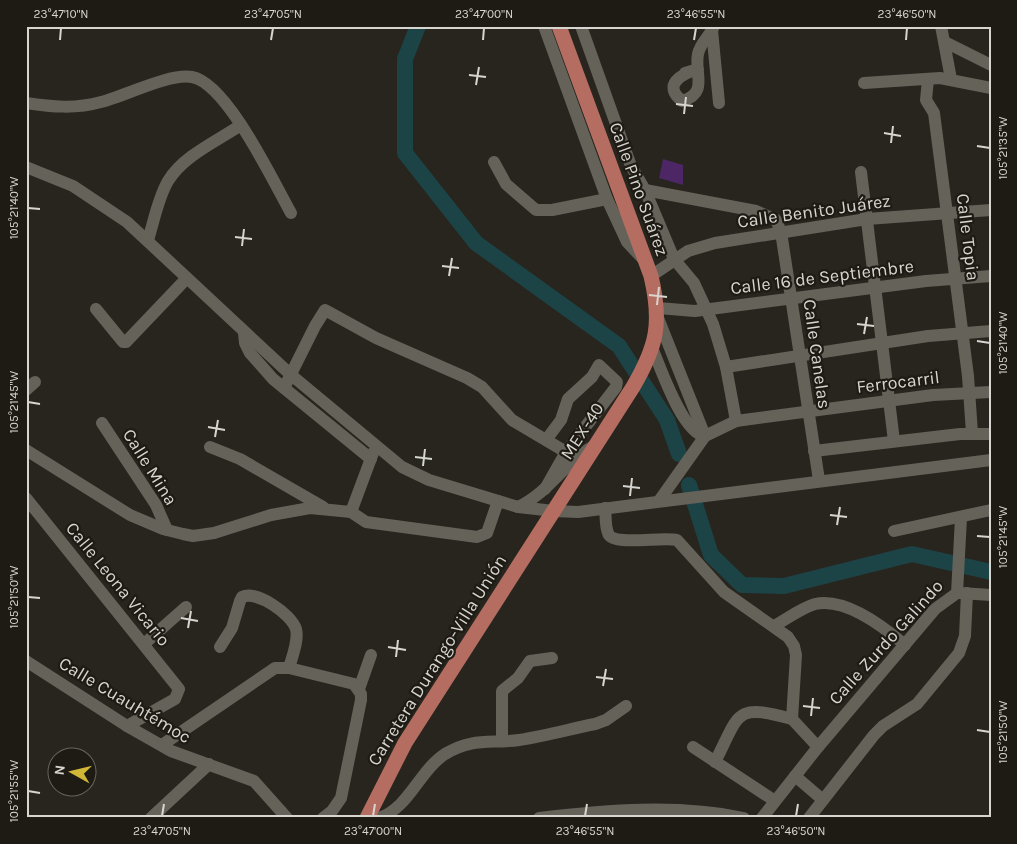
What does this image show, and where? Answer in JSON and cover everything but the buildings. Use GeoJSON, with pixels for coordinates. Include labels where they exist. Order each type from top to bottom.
{"type":"FeatureCollection","features":[{"type":"Feature","properties":{"kind":"main road","name":"Calle Pino Suárez"},"geometry":{"type":"LineString","coordinates":[[559,26],[648,269],[658,313],[653,350]]}},
{"type":"Feature","properties":{"kind":"main road","name":"MEX-40"},"geometry":{"type":"LineString","coordinates":[[543,525],[633,387],[653,350]]}},
{"type":"Feature","properties":{"kind":"main road","name":"Carretera Durango-Villa Unión"},"geometry":{"type":"LineString","coordinates":[[367,818],[405,744],[465,652],[543,525]]}},
{"type":"Feature","properties":{"kind":"street"},"geometry":{"type":"LineString","coordinates":[[544,26],[607,199],[628,242],[648,269]]}},
{"type":"Feature","properties":{"kind":"street"},"geometry":{"type":"LineString","coordinates":[[941,26],[952,78]]}},
{"type":"Feature","properties":{"kind":"street"},"geometry":{"type":"LineString","coordinates":[[582,27],[630,166],[645,190],[674,259],[694,283],[707,309],[726,366],[736,421]]}},
{"type":"Feature","properties":{"kind":"street"},"geometry":{"type":"LineString","coordinates":[[698,70],[685,73],[668,89],[682,101],[692,98],[698,90],[700,80],[698,70],[700,49],[713,28]]}},
{"type":"Feature","properties":{"kind":"street"},"geometry":{"type":"LineString","coordinates":[[713,28],[719,103]]}},
{"type":"Feature","properties":{"kind":"street"},"geometry":{"type":"LineString","coordinates":[[945,42],[991,65]]}},
{"type":"Feature","properties":{"kind":"street"},"geometry":{"type":"LineString","coordinates":[[26,103],[55,107],[89,105],[172,80],[192,77],[208,86],[241,126],[291,213]]}},
{"type":"Feature","properties":{"kind":"street","name":"Calle Topia"},"geometry":{"type":"LineString","coordinates":[[928,78],[926,100],[934,113],[970,393],[972,433]]}},
{"type":"Feature","properties":{"kind":"street"},"geometry":{"type":"LineString","coordinates":[[864,83],[952,78],[991,88]]}},
{"type":"Feature","properties":{"kind":"street"},"geometry":{"type":"LineString","coordinates":[[148,240],[168,182],[177,169],[190,158],[241,126]]}},
{"type":"Feature","properties":{"kind":"street"},"geometry":{"type":"LineString","coordinates":[[494,162],[506,184],[536,210],[552,210],[607,199]]}},
{"type":"Feature","properties":{"kind":"street"},"geometry":{"type":"LineString","coordinates":[[26,167],[73,186],[148,240],[244,333],[290,374],[402,467],[420,477],[498,501],[554,512],[605,508],[991,460]]}},
{"type":"Feature","properties":{"kind":"street"},"geometry":{"type":"LineString","coordinates":[[861,172],[894,441]]}},
{"type":"Feature","properties":{"kind":"street"},"geometry":{"type":"LineString","coordinates":[[645,190],[756,211],[776,220],[781,232]]}},
{"type":"Feature","properties":{"kind":"street","name":"Calle Benito Juárez"},"geometry":{"type":"LineString","coordinates":[[648,269],[674,259],[697,247],[781,232],[867,219],[991,210]]}},
{"type":"Feature","properties":{"kind":"street","name":"Calle Canelas"},"geometry":{"type":"LineString","coordinates":[[781,232],[819,480]]}},
{"type":"Feature","properties":{"kind":"street","name":"Calle 16 de Septiembre"},"geometry":{"type":"LineString","coordinates":[[658,313],[707,309],[955,278],[991,276]]}},
{"type":"Feature","properties":{"kind":"street"},"geometry":{"type":"LineString","coordinates":[[96,309],[113,332],[123,342],[126,342],[187,278]]}},
{"type":"Feature","properties":{"kind":"street"},"geometry":{"type":"LineString","coordinates":[[284,388],[325,310],[376,338],[467,378],[482,387],[512,420],[566,452]]}},
{"type":"Feature","properties":{"kind":"street"},"geometry":{"type":"LineString","coordinates":[[653,350],[686,423],[700,436],[705,436],[658,313]]}},
{"type":"Feature","properties":{"kind":"street"},"geometry":{"type":"LineString","coordinates":[[726,366],[962,333],[991,331]]}},
{"type":"Feature","properties":{"kind":"street"},"geometry":{"type":"LineString","coordinates":[[244,333],[245,343],[255,362],[371,459]]}},
{"type":"Feature","properties":{"kind":"street"},"geometry":{"type":"LineString","coordinates":[[545,489],[566,452],[616,387],[617,382],[599,365],[592,377],[568,399],[561,420],[546,440]]}},
{"type":"Feature","properties":{"kind":"street","name":"Ferrocarril"},"geometry":{"type":"LineString","coordinates":[[659,501],[705,436],[736,421],[889,400],[991,392]]}},
{"type":"Feature","properties":{"kind":"street"},"geometry":{"type":"LineString","coordinates":[[320,418],[329,406]]}},
{"type":"Feature","properties":{"kind":"street","name":"Calle Mina"},"geometry":{"type":"LineString","coordinates":[[102,423],[156,505],[167,530]]}},
{"type":"Feature","properties":{"kind":"street"},"geometry":{"type":"LineString","coordinates":[[814,451],[972,433],[991,434]]}},
{"type":"Feature","properties":{"kind":"street"},"geometry":{"type":"LineString","coordinates":[[210,446],[240,460],[326,509]]}},
{"type":"Feature","properties":{"kind":"street"},"geometry":{"type":"LineString","coordinates":[[351,512],[376,446]]}},
{"type":"Feature","properties":{"kind":"street"},"geometry":{"type":"LineString","coordinates":[[518,506],[545,489],[580,455],[594,446]]}},
{"type":"Feature","properties":{"kind":"street"},"geometry":{"type":"LineString","coordinates":[[26,450],[112,505],[144,522],[167,530],[194,536],[204,535],[285,512],[310,508],[351,512],[360,520],[366,522],[477,537],[486,533],[498,501]]}},
{"type":"Feature","properties":{"kind":"street","name":"Calle Leona Vicario"},"geometry":{"type":"LineString","coordinates":[[26,498],[176,683],[178,694],[173,700],[127,726]]}},
{"type":"Feature","properties":{"kind":"street"},"geometry":{"type":"LineString","coordinates":[[605,508],[608,533],[611,538],[620,541],[676,540],[682,543],[700,567],[724,592],[788,637],[796,655],[792,719]]}},
{"type":"Feature","properties":{"kind":"street"},"geometry":{"type":"LineString","coordinates":[[894,531],[991,510]]}},
{"type":"Feature","properties":{"kind":"street"},"geometry":{"type":"LineString","coordinates":[[810,817],[874,735],[883,726],[918,704],[959,653],[965,636],[961,589],[961,518]]}},
{"type":"Feature","properties":{"kind":"street"},"geometry":{"type":"LineString","coordinates":[[961,589],[991,595]]}},
{"type":"Feature","properties":{"kind":"street","name":"Calle Zurdo Galindo"},"geometry":{"type":"LineString","coordinates":[[762,818],[818,747],[905,644],[941,603],[961,589]]}},
{"type":"Feature","properties":{"kind":"street"},"geometry":{"type":"LineString","coordinates":[[220,647],[232,628],[242,597],[250,595],[270,602],[294,625],[297,636],[289,668]]}},
{"type":"Feature","properties":{"kind":"street"},"geometry":{"type":"LineString","coordinates":[[774,626],[814,604],[828,603],[871,618],[905,644]]}},
{"type":"Feature","properties":{"kind":"street"},"geometry":{"type":"LineString","coordinates":[[144,644],[186,607]]}},
{"type":"Feature","properties":{"kind":"street"},"geometry":{"type":"LineString","coordinates":[[323,818],[332,811],[341,798],[361,700],[359,689],[371,655]]}},
{"type":"Feature","properties":{"kind":"street"},"geometry":{"type":"LineString","coordinates":[[502,740],[502,692],[518,678],[530,661],[552,658]]}},
{"type":"Feature","properties":{"kind":"street","name":"Calle Cuauhtémoc"},"geometry":{"type":"LineString","coordinates":[[26,661],[127,726],[162,746],[184,757],[254,781],[287,818]]}},
{"type":"Feature","properties":{"kind":"street"},"geometry":{"type":"LineString","coordinates":[[162,746],[268,671],[289,668],[349,682],[359,689]]}},
{"type":"Feature","properties":{"kind":"street"},"geometry":{"type":"LineString","coordinates":[[380,818],[395,810],[428,768],[444,754],[472,743],[520,740],[595,724],[606,720],[626,706]]}},
{"type":"Feature","properties":{"kind":"street"},"geometry":{"type":"LineString","coordinates":[[715,762],[735,722],[746,712],[764,711],[792,719],[818,747]]}},
{"type":"Feature","properties":{"kind":"street"},"geometry":{"type":"LineString","coordinates":[[693,747],[775,801]]}},
{"type":"Feature","properties":{"kind":"street"},"geometry":{"type":"LineString","coordinates":[[151,818],[209,764]]}},
{"type":"Feature","properties":{"kind":"street"},"geometry":{"type":"LineString","coordinates":[[795,776],[823,800]]}},
{"type":"Feature","properties":{"kind":"street"},"geometry":{"type":"LineString","coordinates":[[539,818],[642,810],[694,811],[744,818]]}},
{"type":"Feature","properties":{"kind":"waterway"},"geometry":{"type":"LineString","coordinates":[[418,26],[405,59],[405,153],[476,243],[619,346],[667,420],[679,454]]}},
{"type":"Feature","properties":{"kind":"waterway"},"geometry":{"type":"LineString","coordinates":[[689,485],[711,555],[742,585],[784,586],[912,554],[991,572]]}}]}
